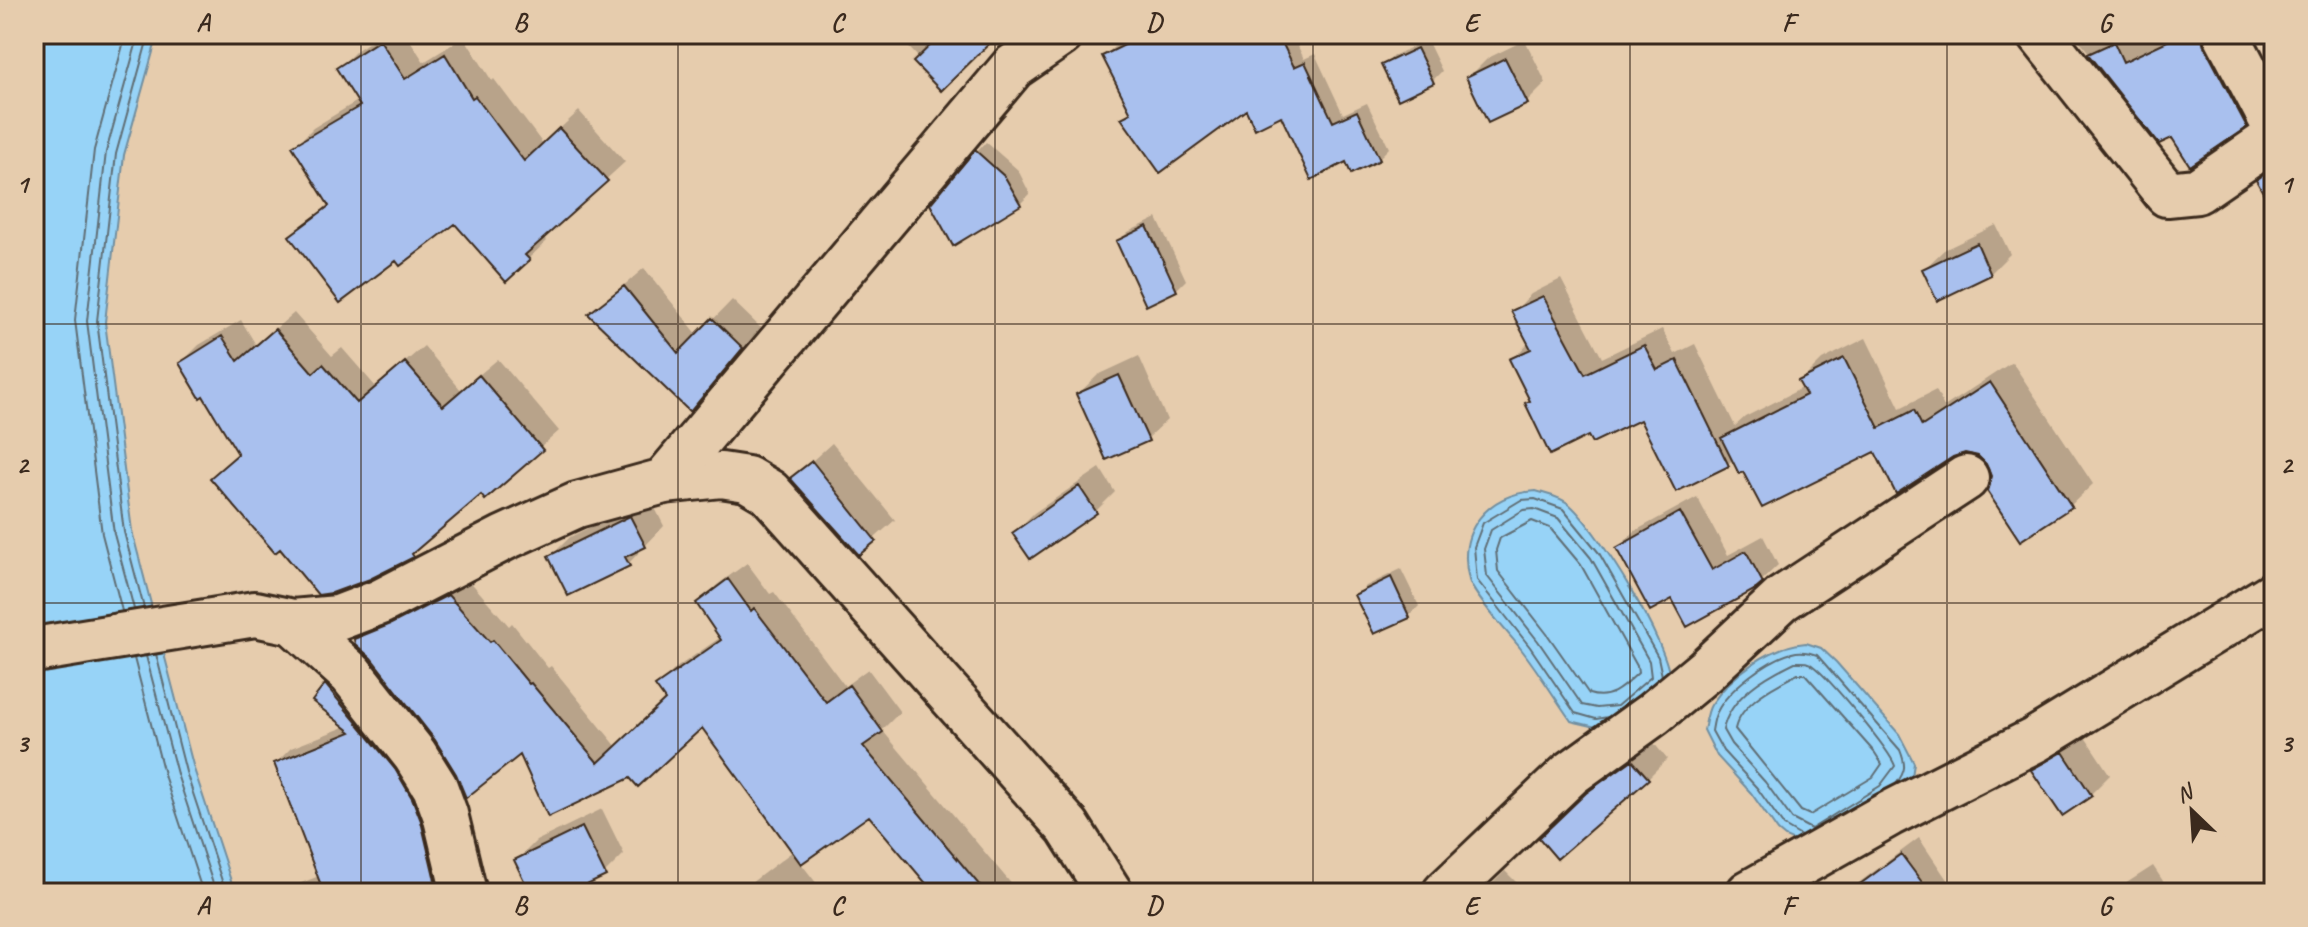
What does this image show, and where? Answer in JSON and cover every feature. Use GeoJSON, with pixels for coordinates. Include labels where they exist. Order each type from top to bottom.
{"type":"FeatureCollection","features":[{"type":"Feature","properties":{"kind":"street"},"geometry":{"type":"LineString","coordinates":[[664,481],[1013,67],[1061,34]]}},
{"type":"Feature","properties":{"kind":"street"},"geometry":{"type":"LineString","coordinates":[[2040,34],[2167,194],[2197,191],[2274,138]]}},
{"type":"Feature","properties":{"kind":"street"},"geometry":{"type":"LineString","coordinates":[[2226,34],[2274,125]]}},
{"type":"Feature","properties":{"kind":"street"},"geometry":{"type":"LineString","coordinates":[[34,650],[255,614],[293,622],[338,618],[577,505],[664,481],[721,475],[747,479],[769,492],[1068,827],[1110,893]]}},
{"type":"Feature","properties":{"kind":"street"},"geometry":{"type":"LineString","coordinates":[[1445,893],[1570,774],[1653,714],[1782,599],[1966,478]]}},
{"type":"Feature","properties":{"kind":"street"},"geometry":{"type":"LineString","coordinates":[[1749,893],[1889,814],[2035,740],[2274,594]]}},
{"type":"Feature","properties":{"kind":"street"},"geometry":{"type":"LineString","coordinates":[[293,622],[351,674],[415,755],[435,787],[445,814],[464,893]]}},
{"type":"Feature","properties":{"kind":"water"},"geometry":{"type":"Polygon","coordinates":[[[34,34],[158,34],[124,155],[105,322],[132,531],[194,769],[235,893],[34,893],[34,34]]]}},
{"type":"Feature","properties":{"kind":"water"},"geometry":{"type":"Polygon","coordinates":[[[1536,491],[1567,502],[1582,518],[1614,562],[1646,616],[1667,664],[1670,681],[1621,724],[1596,727],[1571,721],[1469,580],[1467,545],[1480,518],[1503,499],[1536,491]]]}},
{"type":"Feature","properties":{"kind":"water"},"geometry":{"type":"Polygon","coordinates":[[[1806,643],[1821,648],[1836,662],[1899,734],[1914,763],[1912,777],[1892,800],[1803,845],[1778,831],[1751,793],[1717,756],[1704,730],[1711,705],[1740,673],[1765,656],[1806,643]]]}},
{"type":"Feature","properties":{"kind":"building"},"geometry":{"type":"Polygon","coordinates":[[[942,34],[999,34],[941,91],[913,62],[942,34]]]}},
{"type":"Feature","properties":{"kind":"building"},"geometry":{"type":"Polygon","coordinates":[[[1147,34],[1278,34],[1294,67],[1305,62],[1333,122],[1357,111],[1380,160],[1351,174],[1346,162],[1311,180],[1281,116],[1255,129],[1246,110],[1160,173],[1121,118],[1131,113],[1102,56],[1147,34]]]}},
{"type":"Feature","properties":{"kind":"building"},"geometry":{"type":"Polygon","coordinates":[[[2182,34],[2201,34],[2204,46],[2247,127],[2190,166],[2172,138],[2159,144],[2088,54],[2114,42],[2123,62],[2182,34]]]}},
{"type":"Feature","properties":{"kind":"building"},"geometry":{"type":"Polygon","coordinates":[[[380,40],[405,79],[445,54],[472,98],[475,96],[524,161],[559,128],[608,181],[525,255],[530,260],[506,282],[455,224],[400,266],[396,261],[340,303],[289,236],[329,206],[292,146],[360,106],[336,68],[380,40]]]}},
{"type":"Feature","properties":{"kind":"building"},"geometry":{"type":"Polygon","coordinates":[[[1417,48],[1434,83],[1398,100],[1381,65],[1417,48]]]}},
{"type":"Feature","properties":{"kind":"building"},"geometry":{"type":"Polygon","coordinates":[[[1505,58],[1528,104],[1488,123],[1466,77],[1505,58]]]}},
{"type":"Feature","properties":{"kind":"building"},"geometry":{"type":"Polygon","coordinates":[[[975,150],[1005,177],[1021,205],[953,246],[930,204],[975,150]]]}},
{"type":"Feature","properties":{"kind":"building"},"geometry":{"type":"Polygon","coordinates":[[[2274,168],[2274,212],[2256,180],[2274,168]]]}},
{"type":"Feature","properties":{"kind":"building"},"geometry":{"type":"Polygon","coordinates":[[[1147,226],[1177,291],[1146,306],[1116,241],[1147,226]]]}},
{"type":"Feature","properties":{"kind":"building"},"geometry":{"type":"Polygon","coordinates":[[[1977,243],[1991,275],[1937,301],[1922,269],[1977,243]]]}},
{"type":"Feature","properties":{"kind":"building"},"geometry":{"type":"Polygon","coordinates":[[[624,286],[678,353],[712,318],[743,348],[690,412],[588,314],[624,286]]]}},
{"type":"Feature","properties":{"kind":"building"},"geometry":{"type":"Polygon","coordinates":[[[1543,296],[1585,374],[1644,345],[1657,370],[1677,360],[1729,466],[1676,492],[1640,420],[1592,443],[1588,436],[1550,455],[1525,403],[1530,401],[1509,359],[1531,349],[1511,311],[1543,296]]]}},
{"type":"Feature","properties":{"kind":"building"},"geometry":{"type":"Polygon","coordinates":[[[275,329],[313,373],[323,364],[357,403],[405,362],[443,406],[479,375],[543,450],[485,500],[481,495],[412,554],[414,557],[370,579],[318,595],[280,549],[275,553],[210,478],[238,454],[179,363],[222,336],[238,361],[275,329]]]}},
{"type":"Feature","properties":{"kind":"building"},"geometry":{"type":"Polygon","coordinates":[[[1844,358],[1879,428],[1914,410],[1922,426],[1990,382],[2072,507],[2020,541],[1987,491],[1991,476],[1978,456],[1965,453],[1953,457],[1896,494],[1875,452],[1762,508],[1743,472],[1739,474],[1721,438],[1806,395],[1798,381],[1844,358]]]}},
{"type":"Feature","properties":{"kind":"building"},"geometry":{"type":"Polygon","coordinates":[[[1119,375],[1149,441],[1106,460],[1076,394],[1119,375]]]}},
{"type":"Feature","properties":{"kind":"building"},"geometry":{"type":"Polygon","coordinates":[[[812,461],[876,541],[859,555],[790,478],[812,461]]]}},
{"type":"Feature","properties":{"kind":"building"},"geometry":{"type":"Polygon","coordinates":[[[1079,486],[1097,513],[1030,559],[1012,533],[1079,486]]]}},
{"type":"Feature","properties":{"kind":"building"},"geometry":{"type":"Polygon","coordinates":[[[1680,512],[1712,570],[1746,551],[1763,583],[1687,627],[1672,599],[1650,611],[1616,548],[1680,512]]]}},
{"type":"Feature","properties":{"kind":"building"},"geometry":{"type":"Polygon","coordinates":[[[630,516],[646,547],[625,557],[630,566],[568,596],[548,556],[630,516]]]}},
{"type":"Feature","properties":{"kind":"building"},"geometry":{"type":"Polygon","coordinates":[[[1391,577],[1410,618],[1374,634],[1354,595],[1391,577]]]}},
{"type":"Feature","properties":{"kind":"building"},"geometry":{"type":"Polygon","coordinates":[[[728,579],[826,702],[849,685],[883,732],[863,746],[986,893],[934,893],[869,816],[801,864],[702,728],[638,787],[630,778],[548,817],[520,755],[466,798],[456,774],[435,740],[354,639],[448,595],[490,642],[493,640],[598,763],[665,700],[655,686],[721,640],[696,603],[728,579]]]}},
{"type":"Feature","properties":{"kind":"building"},"geometry":{"type":"Polygon","coordinates":[[[325,684],[395,769],[412,798],[421,821],[438,893],[324,893],[274,763],[351,732],[312,701],[325,684]]]}},
{"type":"Feature","properties":{"kind":"building"},"geometry":{"type":"Polygon","coordinates":[[[2063,752],[2092,796],[2062,816],[2031,770],[2063,752]]]}},
{"type":"Feature","properties":{"kind":"building"},"geometry":{"type":"Polygon","coordinates":[[[1632,760],[1649,779],[1557,859],[1539,838],[1586,793],[1632,760]]]}},
{"type":"Feature","properties":{"kind":"building"},"geometry":{"type":"Polygon","coordinates":[[[582,827],[606,876],[570,893],[530,893],[514,860],[582,827]]]}},
{"type":"Feature","properties":{"kind":"building"},"geometry":{"type":"Polygon","coordinates":[[[1901,854],[1930,893],[1848,893],[1901,854]]]}}]}
